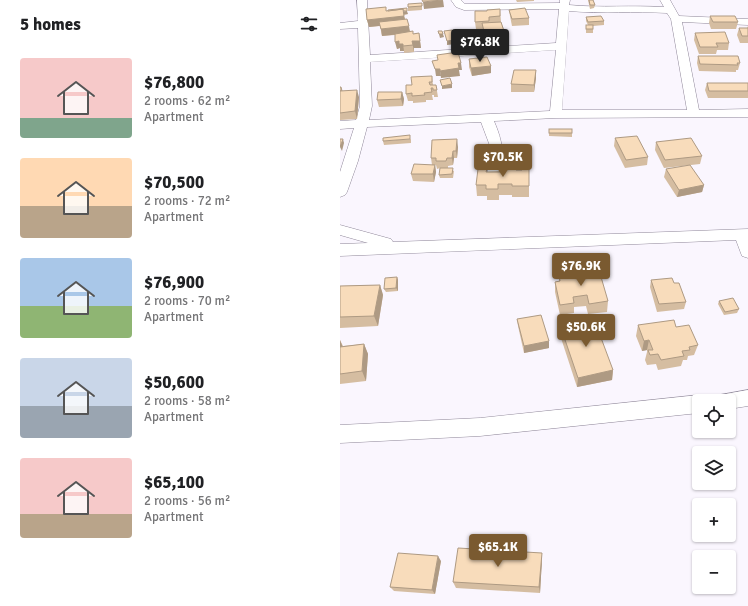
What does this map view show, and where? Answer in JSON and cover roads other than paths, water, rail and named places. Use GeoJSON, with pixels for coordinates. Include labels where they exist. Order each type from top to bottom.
{"type":"FeatureCollection","features":[{"type":"Feature","properties":{"kind":"street"},"geometry":{"type":"LineString","coordinates":[[340,192],[351,161],[366,106],[362,0]]}},
{"type":"Feature","properties":{"kind":"street"},"geometry":{"type":"LineString","coordinates":[[456,0],[459,5],[464,7],[564,5],[591,10],[639,8],[674,15],[748,22]]}},
{"type":"Feature","properties":{"kind":"street"},"geometry":{"type":"LineString","coordinates":[[665,0],[674,15],[694,113]]}},
{"type":"Feature","properties":{"kind":"street"},"geometry":{"type":"LineString","coordinates":[[556,114],[564,5]]}},
{"type":"Feature","properties":{"kind":"street"},"geometry":{"type":"LineString","coordinates":[[340,26],[363,24]]}},
{"type":"Feature","properties":{"kind":"street"},"geometry":{"type":"LineString","coordinates":[[365,59],[561,46]]}},
{"type":"Feature","properties":{"kind":"street"},"geometry":{"type":"LineString","coordinates":[[340,125],[556,114],[748,113]]}},
{"type":"Feature","properties":{"kind":"street"},"geometry":{"type":"LineString","coordinates":[[486,118],[495,138],[498,152],[494,176]]}},
{"type":"Feature","properties":{"kind":"street"},"geometry":{"type":"LineString","coordinates":[[340,230],[374,239],[394,248]]}},
{"type":"Feature","properties":{"kind":"street"},"geometry":{"type":"LineString","coordinates":[[340,250],[745,234],[748,252]]}},
{"type":"Feature","properties":{"kind":"street"},"geometry":{"type":"LineString","coordinates":[[736,400],[748,398]]}},
{"type":"Feature","properties":{"kind":"street"},"geometry":{"type":"LineString","coordinates":[[340,434],[480,428],[692,405]]}}]}
